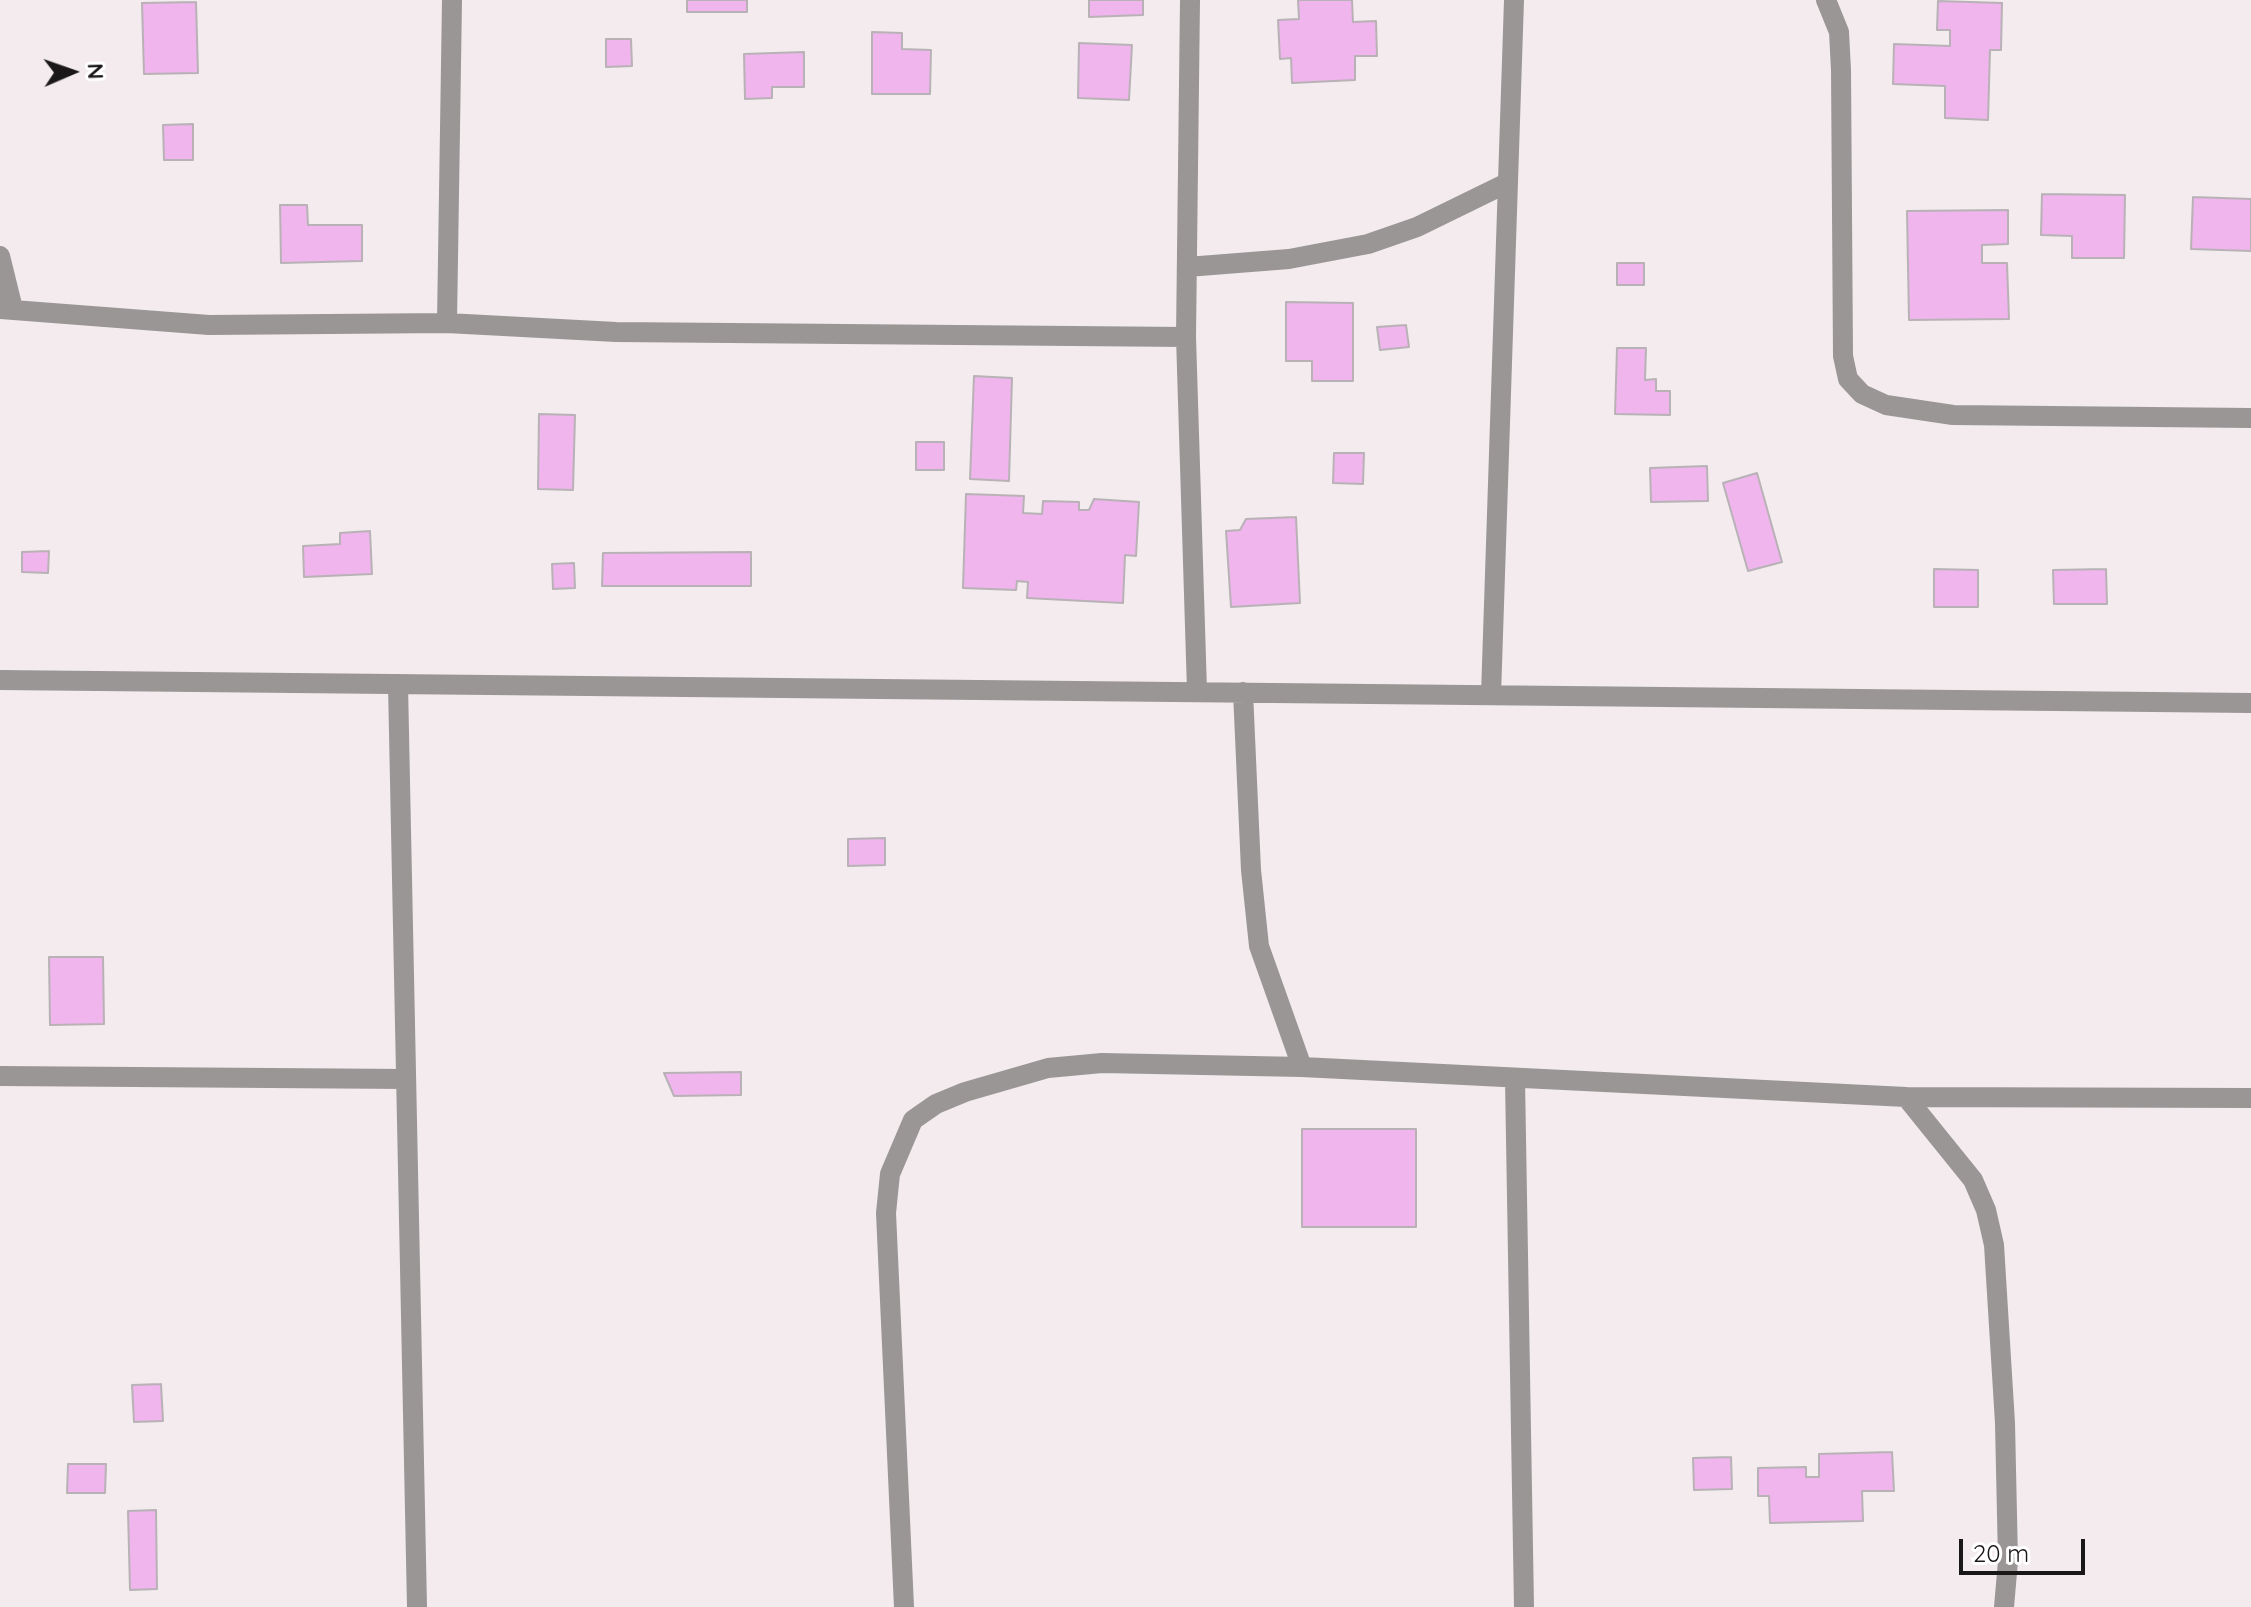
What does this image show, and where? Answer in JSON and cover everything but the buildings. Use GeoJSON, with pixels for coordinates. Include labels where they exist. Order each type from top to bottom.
{"type":"FeatureCollection","features":[{"type":"Feature","properties":{"kind":"street"},"geometry":{"type":"LineString","coordinates":[[447,323],[452,0]]}},
{"type":"Feature","properties":{"kind":"street"},"geometry":{"type":"LineString","coordinates":[[1190,0],[1186,337],[1197,691]]}},
{"type":"Feature","properties":{"kind":"street"},"geometry":{"type":"LineString","coordinates":[[1491,695],[1514,0]]}},
{"type":"Feature","properties":{"kind":"street"},"geometry":{"type":"LineString","coordinates":[[1826,0],[1839,32],[1841,70],[1843,356],[1848,379],[1862,394],[1886,405],[1953,415],[2251,418]]}},
{"type":"Feature","properties":{"kind":"street"},"geometry":{"type":"LineString","coordinates":[[1187,267],[1302,257],[1368,244],[1417,227],[1507,183]]}},
{"type":"Feature","properties":{"kind":"street"},"geometry":{"type":"LineString","coordinates":[[0,256],[7,309],[209,325],[447,323],[616,332],[1186,337]]}},
{"type":"Feature","properties":{"kind":"street"},"geometry":{"type":"LineString","coordinates":[[0,680],[2251,703]]}},
{"type":"Feature","properties":{"kind":"street"},"geometry":{"type":"LineString","coordinates":[[398,684],[417,1607]]}},
{"type":"Feature","properties":{"kind":"street"},"geometry":{"type":"LineString","coordinates":[[1243,692],[1251,870],[1259,946],[1302,1067]]}},
{"type":"Feature","properties":{"kind":"street"},"geometry":{"type":"LineString","coordinates":[[904,1607],[886,1213],[890,1174],[913,1120],[936,1104],[965,1092],[1048,1068],[1102,1063],[1302,1067],[1906,1097],[2251,1098]]}},
{"type":"Feature","properties":{"kind":"street"},"geometry":{"type":"LineString","coordinates":[[0,1076],[406,1079]]}},
{"type":"Feature","properties":{"kind":"street"},"geometry":{"type":"LineString","coordinates":[[1515,1079],[1524,1607]]}},
{"type":"Feature","properties":{"kind":"street"},"geometry":{"type":"LineString","coordinates":[[1906,1097],[1973,1180],[1986,1210],[1994,1245],[2005,1423],[2008,1561],[2004,1607]]}}]}
